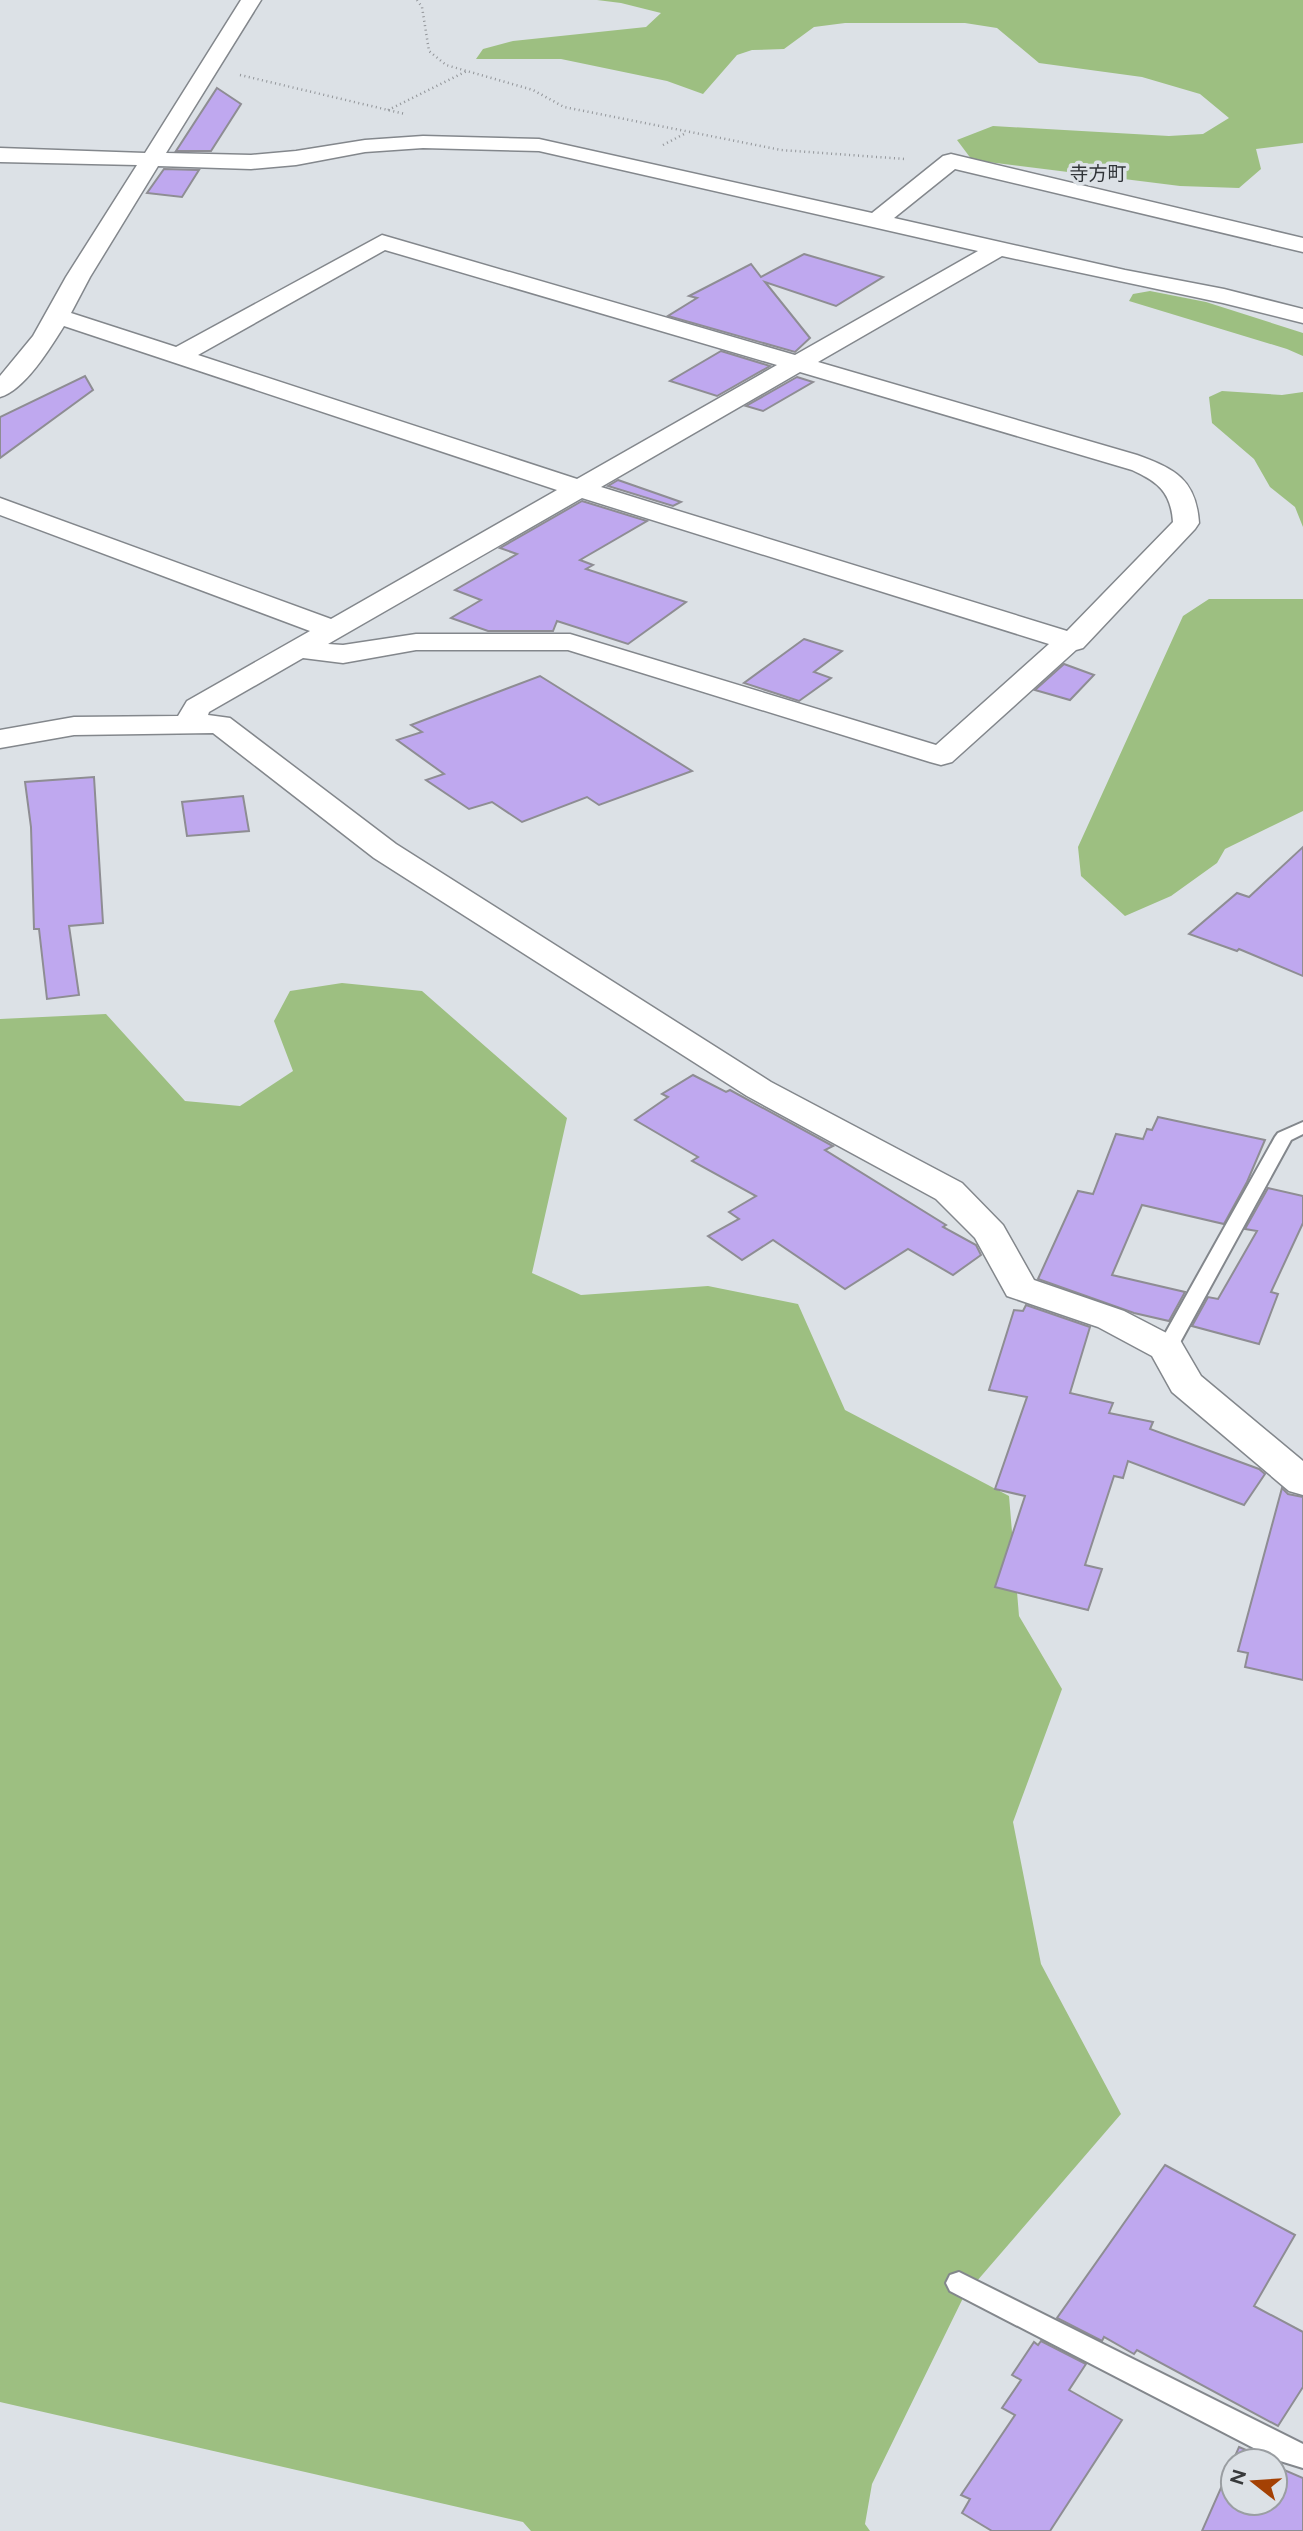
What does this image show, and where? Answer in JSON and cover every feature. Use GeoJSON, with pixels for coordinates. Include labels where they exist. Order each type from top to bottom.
{"type":"FeatureCollection","features":[{"type":"Feature","properties":{"kind":"street"},"geometry":{"type":"LineString","coordinates":[[0,390],[10,381],[59,317],[78,278],[251,0]]}},
{"type":"Feature","properties":{"kind":"street"},"geometry":{"type":"LineString","coordinates":[[0,155],[251,162],[296,159],[365,146],[423,142],[539,145],[1303,316]]}},
{"type":"Feature","properties":{"kind":"street"},"geometry":{"type":"LineString","coordinates":[[878,220],[951,161],[1303,245]]}},
{"type":"Feature","properties":{"kind":"street"},"geometry":{"type":"LineString","coordinates":[[178,356],[382,242],[1128,460],[1161,473],[1178,487],[1186,502],[1186,523],[1073,642],[1069,642],[941,755],[570,642],[416,642],[343,654],[298,649]]}},
{"type":"Feature","properties":{"kind":"street"},"geometry":{"type":"LineString","coordinates":[[189,725],[197,707],[1001,247]]}},
{"type":"Feature","properties":{"kind":"street"},"geometry":{"type":"LineString","coordinates":[[59,317],[581,489],[1069,642]]}},
{"type":"Feature","properties":{"kind":"street"},"geometry":{"type":"LineString","coordinates":[[0,506],[332,629]]}},
{"type":"Feature","properties":{"kind":"street"},"geometry":{"type":"LineString","coordinates":[[0,740],[74,726],[220,724],[385,851],[759,1089],[949,1191],[990,1233],[1020,1289],[1111,1319],[1167,1348],[1186,1382],[1303,1482]]}},
{"type":"Feature","properties":{"kind":"lane"},"geometry":{"type":"LineString","coordinates":[[1167,1348],[1284,1137],[1303,1127]]}},
{"type":"Feature","properties":{"kind":"lane"},"geometry":{"type":"LineString","coordinates":[[959,2283],[1287,2451],[1303,2456]]}},
{"type":"Feature","properties":{"kind":"path"},"geometry":{"type":"LineString","coordinates":[[417,0],[422,7],[429,51],[446,65],[533,90],[564,107],[686,133],[814,154],[951,161]]}},
{"type":"Feature","properties":{"kind":"path"},"geometry":{"type":"LineString","coordinates":[[209,67],[412,116]]}},
{"type":"Feature","properties":{"kind":"path"},"geometry":{"type":"LineString","coordinates":[[387,110],[467,71]]}},
{"type":"Feature","properties":{"kind":"green space"},"geometry":{"type":"Polygon","coordinates":[[[597,0],[1303,0],[1303,143],[1256,149],[1261,169],[1239,188],[1180,186],[972,160],[957,140],[993,126],[1169,136],[1203,134],[1229,118],[1200,94],[1142,77],[1039,63],[997,28],[965,23],[845,23],[814,27],[784,49],[752,50],[737,55],[703,94],[667,81],[561,59],[476,59],[483,49],[513,41],[646,27],[661,13],[597,0]]]}},
{"type":"Feature","properties":{"kind":"green space"},"geometry":{"type":"Polygon","coordinates":[[[1150,291],[1206,302],[1303,333],[1303,356],[1129,301],[1133,294],[1150,291]]]}},
{"type":"Feature","properties":{"kind":"green space"},"geometry":{"type":"Polygon","coordinates":[[[1222,391],[1282,395],[1303,392],[1303,527],[1295,507],[1270,487],[1254,459],[1212,423],[1209,397],[1222,391]]]}},
{"type":"Feature","properties":{"kind":"green space"},"geometry":{"type":"Polygon","coordinates":[[[1209,599],[1303,599],[1303,811],[1225,849],[1217,863],[1171,896],[1125,916],[1081,876],[1078,847],[1183,616],[1209,599]]]}},
{"type":"Feature","properties":{"kind":"green space"},"geometry":{"type":"Polygon","coordinates":[[[342,983],[422,991],[567,1118],[532,1273],[581,1295],[708,1286],[798,1304],[845,1410],[1009,1496],[1019,1616],[1062,1689],[1013,1822],[1041,1964],[1121,2114],[964,2296],[872,2484],[865,2524],[870,2531],[531,2531],[523,2522],[0,2402],[0,1019],[106,1014],[185,1101],[240,1106],[293,1071],[274,1021],[290,991],[342,983]]]}},
{"type":"Feature","properties":{"kind":"building"},"geometry":{"type":"Polygon","coordinates":[[[217,88],[241,104],[211,151],[176,151],[217,88]]]}},
{"type":"Feature","properties":{"kind":"building"},"geometry":{"type":"Polygon","coordinates":[[[164,169],[199,170],[182,197],[147,193],[164,169]]]}},
{"type":"Feature","properties":{"kind":"building"},"geometry":{"type":"Polygon","coordinates":[[[804,254],[883,277],[836,306],[765,282],[810,338],[795,352],[668,316],[697,298],[689,296],[751,264],[761,277],[804,254]]]}},
{"type":"Feature","properties":{"kind":"building"},"geometry":{"type":"Polygon","coordinates":[[[721,351],[770,366],[717,396],[670,381],[721,351]]]}},
{"type":"Feature","properties":{"kind":"building"},"geometry":{"type":"Polygon","coordinates":[[[85,376],[93,390],[0,458],[0,417],[85,376]]]}},
{"type":"Feature","properties":{"kind":"building"},"geometry":{"type":"Polygon","coordinates":[[[797,377],[813,382],[763,411],[746,406],[797,377]]]}},
{"type":"Feature","properties":{"kind":"building"},"geometry":{"type":"Polygon","coordinates":[[[618,480],[681,502],[673,506],[608,486],[618,480]]]}},
{"type":"Feature","properties":{"kind":"building"},"geometry":{"type":"Polygon","coordinates":[[[582,501],[647,521],[580,560],[593,565],[586,569],[686,602],[628,644],[557,621],[553,631],[488,631],[451,618],[481,600],[455,590],[517,554],[500,548],[582,501]]]}},
{"type":"Feature","properties":{"kind":"building"},"geometry":{"type":"Polygon","coordinates":[[[804,639],[842,651],[814,672],[831,678],[799,701],[744,683],[804,639]]]}},
{"type":"Feature","properties":{"kind":"building"},"geometry":{"type":"Polygon","coordinates":[[[1064,664],[1094,675],[1070,700],[1035,690],[1064,664]]]}},
{"type":"Feature","properties":{"kind":"building"},"geometry":{"type":"Polygon","coordinates":[[[540,676],[692,771],[599,805],[587,797],[522,822],[492,802],[469,809],[426,780],[444,774],[397,740],[422,732],[411,725],[540,676]]]}},
{"type":"Feature","properties":{"kind":"building"},"geometry":{"type":"Polygon","coordinates":[[[94,777],[103,923],[69,926],[79,995],[47,999],[39,929],[34,929],[31,827],[25,782],[94,777]]]}},
{"type":"Feature","properties":{"kind":"building"},"geometry":{"type":"Polygon","coordinates":[[[243,796],[249,831],[187,836],[182,802],[243,796]]]}},
{"type":"Feature","properties":{"kind":"building"},"geometry":{"type":"Polygon","coordinates":[[[1303,847],[1303,976],[1239,949],[1237,951],[1189,934],[1237,893],[1249,897],[1303,847]]]}},
{"type":"Feature","properties":{"kind":"building"},"geometry":{"type":"Polygon","coordinates":[[[693,1075],[726,1092],[730,1090],[833,1146],[825,1150],[946,1225],[943,1227],[976,1245],[981,1255],[953,1275],[908,1249],[845,1289],[773,1240],[742,1260],[708,1236],[739,1219],[729,1212],[756,1196],[692,1161],[698,1157],[635,1120],[668,1097],[662,1094],[693,1075]]]}},
{"type":"Feature","properties":{"kind":"building"},"geometry":{"type":"Polygon","coordinates":[[[1158,1117],[1265,1140],[1247,1182],[1224,1224],[1142,1205],[1112,1275],[1185,1292],[1169,1321],[1134,1313],[1038,1279],[1078,1191],[1093,1194],[1116,1134],[1143,1139],[1147,1129],[1152,1130],[1158,1117]]]}},
{"type":"Feature","properties":{"kind":"building"},"geometry":{"type":"Polygon","coordinates":[[[1268,1188],[1303,1196],[1303,1223],[1271,1292],[1278,1294],[1259,1344],[1192,1326],[1208,1297],[1218,1299],[1257,1231],[1245,1229],[1268,1188]]]}},
{"type":"Feature","properties":{"kind":"building"},"geometry":{"type":"Polygon","coordinates":[[[1026,1305],[1090,1327],[1070,1393],[1113,1403],[1109,1413],[1153,1422],[1150,1429],[1259,1469],[1265,1474],[1244,1505],[1128,1461],[1123,1478],[1114,1476],[1085,1565],[1102,1569],[1088,1610],[995,1587],[1025,1496],[995,1489],[1027,1397],[989,1390],[1014,1310],[1023,1311],[1026,1305]]]}},
{"type":"Feature","properties":{"kind":"building"},"geometry":{"type":"Polygon","coordinates":[[[1282,1488],[1288,1494],[1303,1497],[1303,1680],[1245,1667],[1248,1653],[1238,1651],[1282,1488]]]}},
{"type":"Feature","properties":{"kind":"building"},"geometry":{"type":"Polygon","coordinates":[[[1165,2165],[1295,2235],[1254,2306],[1303,2332],[1303,2387],[1278,2426],[1137,2350],[1134,2354],[1104,2337],[1102,2341],[1057,2318],[1165,2165]]]}},
{"type":"Feature","properties":{"kind":"building"},"geometry":{"type":"Polygon","coordinates":[[[1041,2341],[1086,2364],[1069,2390],[1122,2420],[1050,2531],[992,2531],[962,2513],[970,2499],[961,2495],[1015,2415],[1002,2408],[1021,2380],[1012,2375],[1034,2342],[1038,2345],[1041,2341]]]}},
{"type":"Feature","properties":{"kind":"building"},"geometry":{"type":"Polygon","coordinates":[[[1289,2472],[1303,2478],[1303,2531],[1202,2531],[1219,2492],[1219,2517],[1289,2517],[1289,2472]]]}},
{"type":"Feature","properties":{"kind":"district","name":"寺方町"},"geometry":{"type":"Point","coordinates":[1098,173]}}]}
